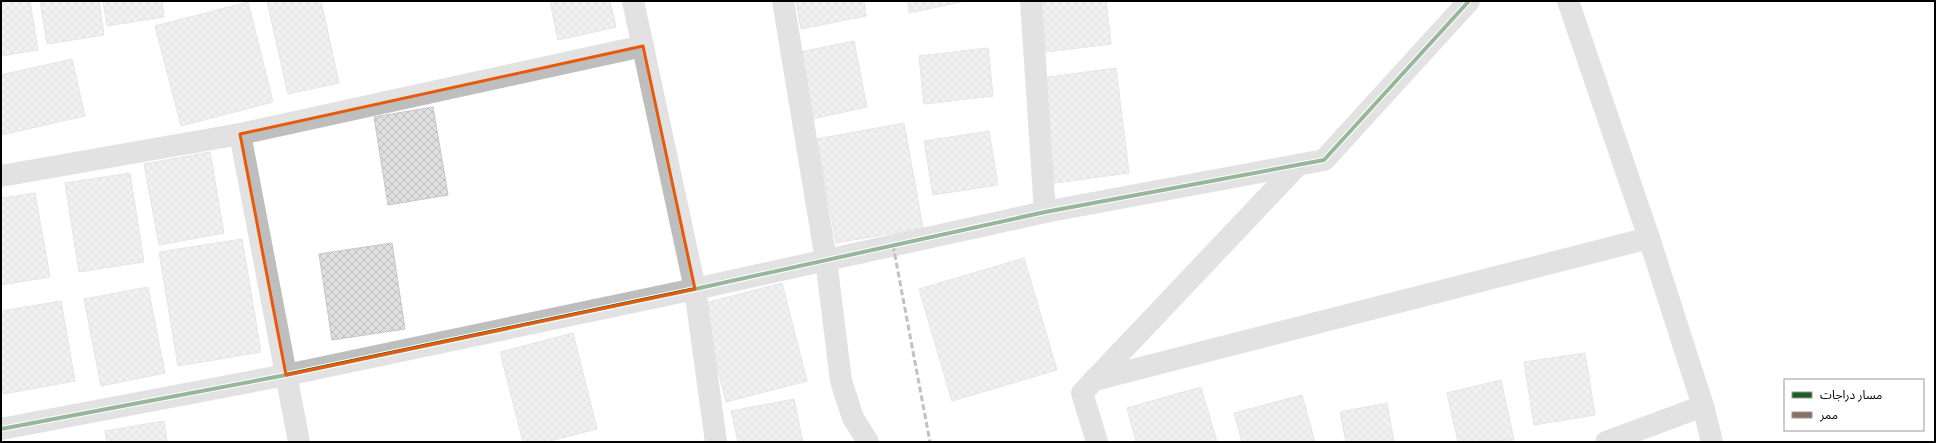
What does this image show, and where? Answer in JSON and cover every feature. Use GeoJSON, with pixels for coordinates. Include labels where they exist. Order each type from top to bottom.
{"type":"FeatureCollection","features":[{"type":"Feature","properties":{"kind":"street"},"geometry":{"type":"LineString","coordinates":[[633,1],[695,289],[716,442]]}},
{"type":"Feature","properties":{"kind":"street"},"geometry":{"type":"LineString","coordinates":[[783,1],[826,260],[841,382],[853,418],[868,442]]}},
{"type":"Feature","properties":{"kind":"street"},"geometry":{"type":"LineString","coordinates":[[1031,1],[1044,212]]}},
{"type":"Feature","properties":{"kind":"street"},"geometry":{"type":"LineString","coordinates":[[1,429],[286,375],[695,289],[1044,212],[1324,160],[1469,1]]}},
{"type":"Feature","properties":{"kind":"street"},"geometry":{"type":"LineString","coordinates":[[1568,1],[1648,238],[1702,406],[1712,442]]}},
{"type":"Feature","properties":{"kind":"street"},"geometry":{"type":"LineString","coordinates":[[1,176],[240,134],[643,46]]}},
{"type":"Feature","properties":{"kind":"street"},"geometry":{"type":"LineString","coordinates":[[240,134],[299,442]]}},
{"type":"Feature","properties":{"kind":"street"},"geometry":{"type":"LineString","coordinates":[[1097,442],[1082,393],[1297,166]]}},
{"type":"Feature","properties":{"kind":"street"},"geometry":{"type":"LineString","coordinates":[[1094,380],[1648,238]]}},
{"type":"Feature","properties":{"kind":"street"},"geometry":{"type":"LineString","coordinates":[[1606,442],[1702,406]]}},
{"type":"Feature","properties":{"kind":"highlighted area"},"geometry":{"type":"Polygon","coordinates":[[[643,46],[695,289],[286,375],[240,134],[643,46]]]}},
{"type":"Feature","properties":{"kind":"building"},"geometry":{"type":"Polygon","coordinates":[[[1,1],[30,1],[38,50],[1,56],[1,1]]]}},
{"type":"Feature","properties":{"kind":"building"},"geometry":{"type":"Polygon","coordinates":[[[40,1],[99,1],[104,35],[47,44],[40,1]]]}},
{"type":"Feature","properties":{"kind":"building"},"geometry":{"type":"Polygon","coordinates":[[[103,1],[162,1],[164,17],[107,26],[103,1]]]}},
{"type":"Feature","properties":{"kind":"building"},"geometry":{"type":"Polygon","coordinates":[[[267,1],[321,1],[339,83],[288,94],[267,1]]]}},
{"type":"Feature","properties":{"kind":"building"},"geometry":{"type":"Polygon","coordinates":[[[550,1],[610,1],[616,27],[558,40],[550,1]]]}},
{"type":"Feature","properties":{"kind":"building"},"geometry":{"type":"Polygon","coordinates":[[[796,1],[864,1],[866,16],[801,29],[796,1]]]}},
{"type":"Feature","properties":{"kind":"building"},"geometry":{"type":"Polygon","coordinates":[[[908,1],[966,1],[909,13],[908,1]]]}},
{"type":"Feature","properties":{"kind":"building"},"geometry":{"type":"Polygon","coordinates":[[[1040,1],[1106,1],[1111,44],[1046,52],[1040,1]]]}},
{"type":"Feature","properties":{"kind":"building"},"geometry":{"type":"Polygon","coordinates":[[[248,2],[273,102],[181,126],[155,26],[248,2]]]}},
{"type":"Feature","properties":{"kind":"building"},"geometry":{"type":"Polygon","coordinates":[[[854,41],[867,107],[808,120],[795,53],[854,41]]]}},
{"type":"Feature","properties":{"kind":"building"},"geometry":{"type":"Polygon","coordinates":[[[988,48],[993,96],[924,104],[919,56],[988,48]]]}},
{"type":"Feature","properties":{"kind":"building"},"geometry":{"type":"Polygon","coordinates":[[[72,59],[85,116],[1,135],[1,75],[72,59]]]}},
{"type":"Feature","properties":{"kind":"building"},"geometry":{"type":"Polygon","coordinates":[[[1116,68],[1129,173],[1055,183],[1041,78],[1116,68]]]}},
{"type":"Feature","properties":{"kind":"building"},"geometry":{"type":"Polygon","coordinates":[[[433,107],[448,195],[388,205],[374,117],[433,107]]]}},
{"type":"Feature","properties":{"kind":"building"},"geometry":{"type":"Polygon","coordinates":[[[904,123],[923,228],[836,243],[817,139],[904,123]]]}},
{"type":"Feature","properties":{"kind":"building"},"geometry":{"type":"Polygon","coordinates":[[[989,131],[998,185],[933,195],[924,141],[989,131]]]}},
{"type":"Feature","properties":{"kind":"building"},"geometry":{"type":"Polygon","coordinates":[[[210,152],[224,233],[159,245],[144,164],[210,152]]]}},
{"type":"Feature","properties":{"kind":"building"},"geometry":{"type":"Polygon","coordinates":[[[130,173],[144,262],[79,272],[65,183],[130,173]]]}},
{"type":"Feature","properties":{"kind":"building"},"geometry":{"type":"Polygon","coordinates":[[[35,193],[50,277],[1,285],[1,198],[35,193]]]}},
{"type":"Feature","properties":{"kind":"building"},"geometry":{"type":"Polygon","coordinates":[[[242,239],[261,352],[178,366],[159,252],[242,239]]]}},
{"type":"Feature","properties":{"kind":"building"},"geometry":{"type":"Polygon","coordinates":[[[392,243],[405,329],[332,340],[319,254],[392,243]]]}},
{"type":"Feature","properties":{"kind":"building"},"geometry":{"type":"Polygon","coordinates":[[[1024,258],[1057,370],[952,401],[919,289],[1024,258]]]}},
{"type":"Feature","properties":{"kind":"building"},"geometry":{"type":"Polygon","coordinates":[[[782,283],[807,381],[726,402],[701,304],[782,283]]]}},
{"type":"Feature","properties":{"kind":"building"},"geometry":{"type":"Polygon","coordinates":[[[148,287],[165,373],[101,386],[84,299],[148,287]]]}},
{"type":"Feature","properties":{"kind":"building"},"geometry":{"type":"Polygon","coordinates":[[[61,301],[75,381],[3,394],[1,382],[1,311],[61,301]]]}},
{"type":"Feature","properties":{"kind":"building"},"geometry":{"type":"Polygon","coordinates":[[[573,333],[597,429],[546,442],[523,442],[500,352],[573,333]]]}},
{"type":"Feature","properties":{"kind":"building"},"geometry":{"type":"Polygon","coordinates":[[[1585,353],[1595,415],[1534,425],[1524,362],[1585,353]]]}},
{"type":"Feature","properties":{"kind":"building"},"geometry":{"type":"Polygon","coordinates":[[[1501,380],[1514,440],[1458,442],[1447,393],[1501,380]]]}},
{"type":"Feature","properties":{"kind":"building"},"geometry":{"type":"Polygon","coordinates":[[[1201,387],[1217,442],[1136,442],[1127,408],[1201,387]]]}},
{"type":"Feature","properties":{"kind":"building"},"geometry":{"type":"Polygon","coordinates":[[[1302,395],[1315,442],[1242,442],[1234,413],[1302,395]]]}},
{"type":"Feature","properties":{"kind":"building"},"geometry":{"type":"Polygon","coordinates":[[[794,399],[803,442],[738,442],[731,411],[794,399]]]}},
{"type":"Feature","properties":{"kind":"building"},"geometry":{"type":"Polygon","coordinates":[[[1387,403],[1394,442],[1346,442],[1340,412],[1387,403]]]}},
{"type":"Feature","properties":{"kind":"building"},"geometry":{"type":"Polygon","coordinates":[[[164,421],[167,442],[107,442],[105,431],[164,421]]]}},
{"type":"Feature","properties":{"kind":"marked path"},"geometry":{"type":"LineString","coordinates":[[893,245],[930,442]]}},
{"type":"Feature","properties":{"kind":"cycle path"},"geometry":{"type":"LineString","coordinates":[[1,429],[286,375],[695,289],[1045,212],[1324,160],[1469,1]]}}]}
